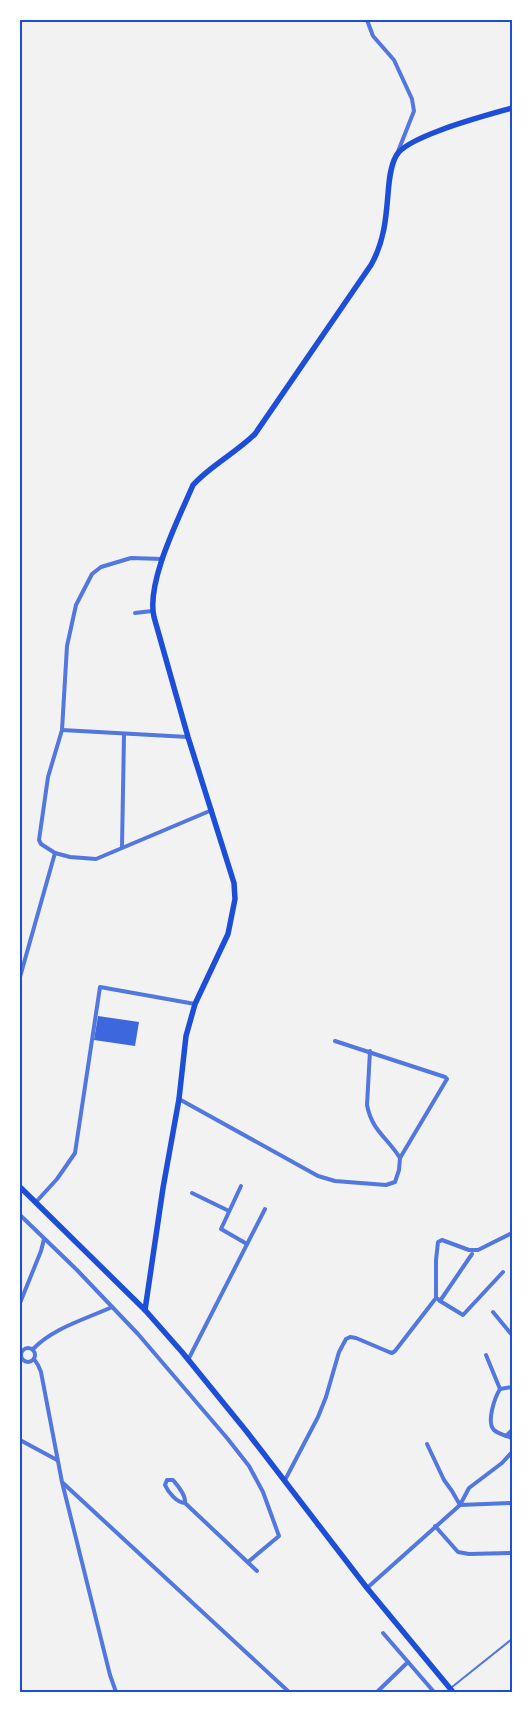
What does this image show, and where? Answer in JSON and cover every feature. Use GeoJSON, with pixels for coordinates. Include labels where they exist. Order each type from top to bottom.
{"type":"FeatureCollection","features":[{"type":"Feature","properties":{"kind":"main road"},"geometry":{"type":"LineString","coordinates":[[145,1310],[163,1188],[179,1099],[186,1036],[194,1004],[228,934],[235,900],[234,883],[188,739],[152,611],[157,577],[193,485],[203,474],[255,434],[374,260],[386,225],[388,192],[396,156],[407,145],[420,139],[474,118],[512,108]]}},
{"type":"Feature","properties":{"kind":"main road"},"geometry":{"type":"LineString","coordinates":[[20,1187],[145,1310],[188,1360],[285,1480],[367,1588],[452,1690]]}},
{"type":"Feature","properties":{"kind":"street"},"geometry":{"type":"LineString","coordinates":[[367,20],[373,36],[394,60],[412,99],[414,111],[396,156]]}},
{"type":"Feature","properties":{"kind":"street"},"geometry":{"type":"LineString","coordinates":[[163,560],[130,558],[101,567],[92,574],[76,605],[67,646],[62,730],[48,777],[39,840],[40,844],[55,853],[70,857],[96,859],[212,810]]}},
{"type":"Feature","properties":{"kind":"street"},"geometry":{"type":"LineString","coordinates":[[135,613],[152,611]]}},
{"type":"Feature","properties":{"kind":"street"},"geometry":{"type":"LineString","coordinates":[[62,730],[188,739]]}},
{"type":"Feature","properties":{"kind":"street"},"geometry":{"type":"LineString","coordinates":[[122,847],[124,735]]}},
{"type":"Feature","properties":{"kind":"street"},"geometry":{"type":"LineString","coordinates":[[20,976],[55,853]]}},
{"type":"Feature","properties":{"kind":"street"},"geometry":{"type":"LineString","coordinates":[[36,1202],[75,1153],[100,987],[194,1004]]}},
{"type":"Feature","properties":{"kind":"street"},"geometry":{"type":"LineString","coordinates":[[179,1099],[318,1176],[335,1181],[386,1185],[395,1182],[400,1158],[447,1079],[335,1040]]}},
{"type":"Feature","properties":{"kind":"street"},"geometry":{"type":"LineString","coordinates":[[370,1051],[368,1113],[373,1126],[392,1145],[400,1158]]}},
{"type":"Feature","properties":{"kind":"street"},"geometry":{"type":"LineString","coordinates":[[241,1186],[221,1229],[247,1244]]}},
{"type":"Feature","properties":{"kind":"street"},"geometry":{"type":"LineString","coordinates":[[192,1193],[229,1211]]}},
{"type":"Feature","properties":{"kind":"street"},"geometry":{"type":"LineString","coordinates":[[188,1360],[265,1209]]}},
{"type":"Feature","properties":{"kind":"street"},"geometry":{"type":"LineString","coordinates":[[20,1214],[77,1270],[174,1375],[249,1466],[263,1492],[279,1536],[248,1562]]}},
{"type":"Feature","properties":{"kind":"street"},"geometry":{"type":"LineString","coordinates":[[438,1299],[438,1242],[442,1240],[463,1249],[478,1250],[512,1233]]}},
{"type":"Feature","properties":{"kind":"street"},"geometry":{"type":"LineString","coordinates":[[20,1303],[44,1239]]}},
{"type":"Feature","properties":{"kind":"street"},"geometry":{"type":"LineString","coordinates":[[285,1480],[321,1410],[346,1339],[350,1337],[356,1338],[392,1353],[396,1351],[472,1254]]}},
{"type":"Feature","properties":{"kind":"street"},"geometry":{"type":"LineString","coordinates":[[438,1299],[463,1315],[504,1272]]}},
{"type":"Feature","properties":{"kind":"street"},"geometry":{"type":"LineString","coordinates":[[33,1349],[39,1342],[54,1333],[112,1308]]}},
{"type":"Feature","properties":{"kind":"street"},"geometry":{"type":"LineString","coordinates":[[493,1312],[512,1335]]}},
{"type":"Feature","properties":{"kind":"street"},"geometry":{"type":"LineString","coordinates":[[20,1345],[23,1350],[21,1354],[24,1360],[28,1362],[34,1359]]}},
{"type":"Feature","properties":{"kind":"street"},"geometry":{"type":"LineString","coordinates":[[23,1350],[26,1348],[33,1349]]}},
{"type":"Feature","properties":{"kind":"street"},"geometry":{"type":"LineString","coordinates":[[33,1349],[34,1359],[40,1372],[62,1482],[110,1675],[116,1692]]}},
{"type":"Feature","properties":{"kind":"street"},"geometry":{"type":"LineString","coordinates":[[486,1355],[500,1389]]}},
{"type":"Feature","properties":{"kind":"street"},"geometry":{"type":"LineString","coordinates":[[512,1387],[500,1389],[496,1395],[490,1422],[494,1430],[512,1438]]}},
{"type":"Feature","properties":{"kind":"street"},"geometry":{"type":"LineString","coordinates":[[506,1436],[512,1430]]}},
{"type":"Feature","properties":{"kind":"street"},"geometry":{"type":"LineString","coordinates":[[20,1440],[57,1460]]}},
{"type":"Feature","properties":{"kind":"street"},"geometry":{"type":"LineString","coordinates":[[427,1444],[444,1480],[460,1505]]}},
{"type":"Feature","properties":{"kind":"street"},"geometry":{"type":"LineString","coordinates":[[367,1588],[460,1505],[469,1488],[512,1452]]}},
{"type":"Feature","properties":{"kind":"street"},"geometry":{"type":"LineString","coordinates":[[185,1503],[185,1499],[178,1486],[173,1480],[167,1480],[165,1485],[178,1501],[185,1503],[257,1571]]}},
{"type":"Feature","properties":{"kind":"street"},"geometry":{"type":"LineString","coordinates":[[62,1482],[288,1692]]}},
{"type":"Feature","properties":{"kind":"street"},"geometry":{"type":"LineString","coordinates":[[460,1505],[512,1503]]}},
{"type":"Feature","properties":{"kind":"street"},"geometry":{"type":"LineString","coordinates":[[435,1526],[458,1552],[469,1554],[512,1553]]}},
{"type":"Feature","properties":{"kind":"street"},"geometry":{"type":"LineString","coordinates":[[383,1633],[434,1692]]}},
{"type":"Feature","properties":{"kind":"street"},"geometry":{"type":"LineString","coordinates":[[377,1692],[408,1662]]}},
{"type":"Feature","properties":{"kind":"lane"},"geometry":{"type":"LineString","coordinates":[[452,1690],[512,1639]]}},
{"type":"Feature","properties":{"kind":"building"},"geometry":{"type":"Polygon","coordinates":[[[98,1016],[139,1022],[135,1046],[94,1040],[98,1016]]]}}]}
